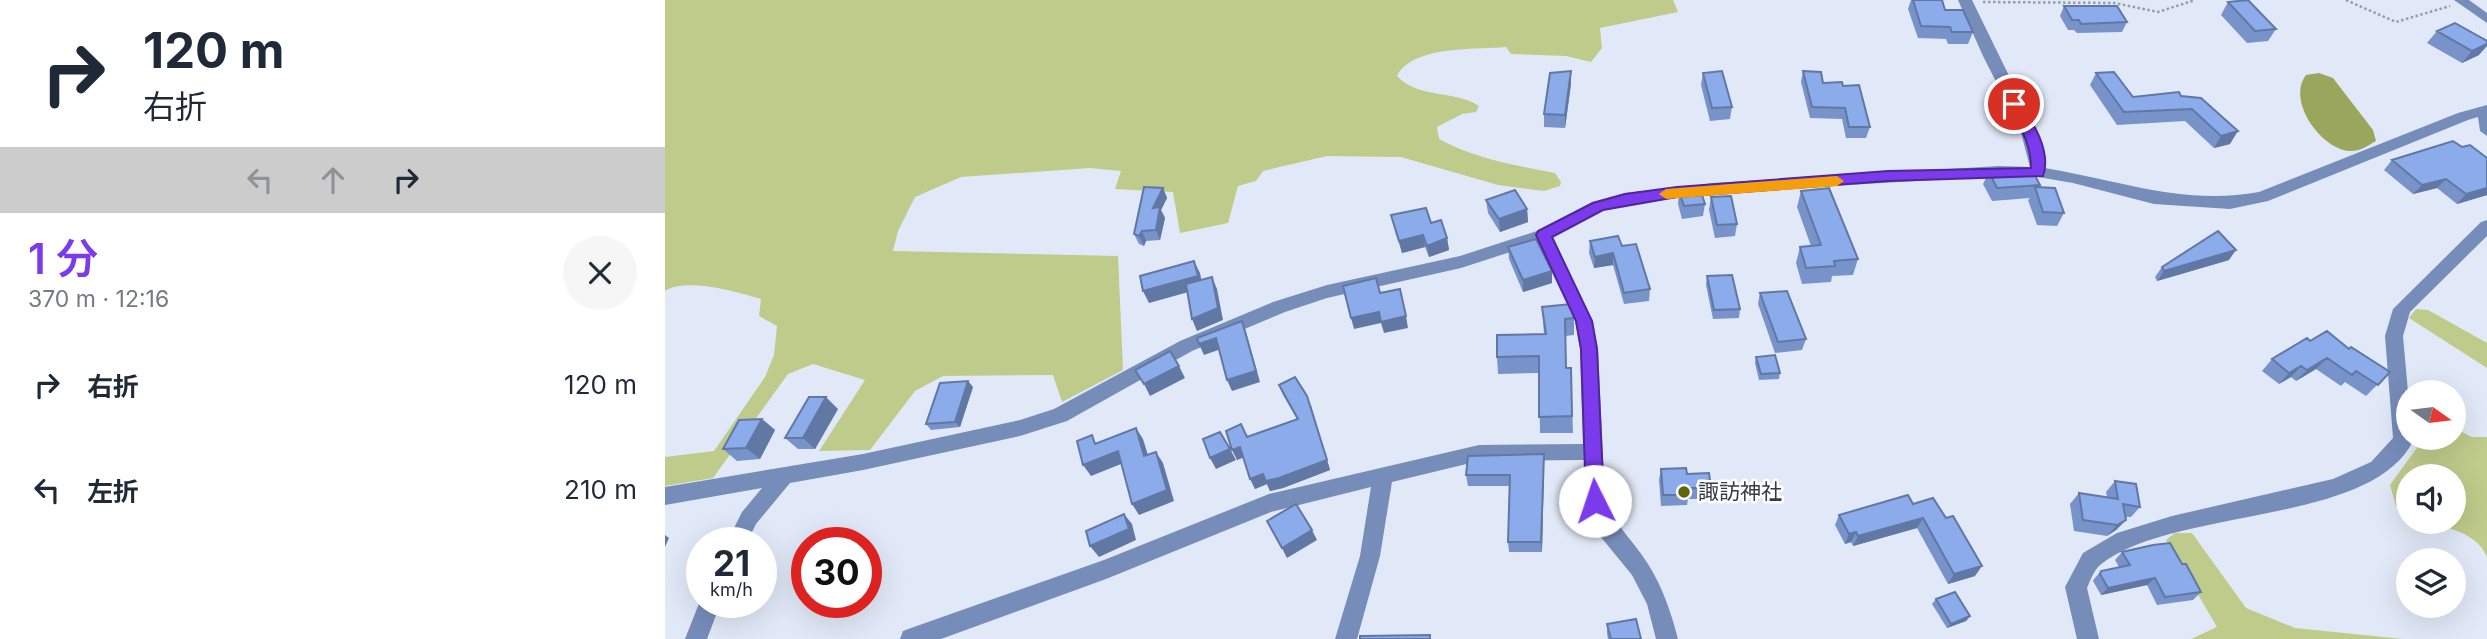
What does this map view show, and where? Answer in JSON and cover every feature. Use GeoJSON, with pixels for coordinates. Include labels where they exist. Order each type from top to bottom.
{"type":"FeatureCollection","features":[{"type":"Feature","properties":{"kind":"street"},"geometry":{"type":"LineString","coordinates":[[1965,1],[2005,87],[2032,136],[2038,154],[2038,172]]}},
{"type":"Feature","properties":{"kind":"street"},"geometry":{"type":"LineString","coordinates":[[2463,1],[2487,19]]}},
{"type":"Feature","properties":{"kind":"street"},"geometry":{"type":"LineString","coordinates":[[665,496],[783,477],[965,441],[1060,415],[1186,346],[1279,307],[1327,292],[1461,262],[1543,235],[1598,206],[1625,199],[1677,192],[1888,176],[2038,172],[2154,198],[2230,203],[2262,197],[2463,116],[2486,111],[2487,131]]}},
{"type":"Feature","properties":{"kind":"street"},"geometry":{"type":"LineString","coordinates":[[2088,639],[2076,587],[2091,558],[2122,540],[2163,527],[2289,499],[2359,478],[2385,465],[2397,454],[2403,441],[2394,335],[2402,309],[2487,226]]}},
{"type":"Feature","properties":{"kind":"street"},"geometry":{"type":"LineString","coordinates":[[1543,235],[1584,321],[1589,349],[1595,501],[1607,529],[1639,568],[1657,601],[1667,639]]}},
{"type":"Feature","properties":{"kind":"street"},"geometry":{"type":"LineString","coordinates":[[911,639],[1105,569],[1269,503],[1479,453],[1591,452]]}},
{"type":"Feature","properties":{"kind":"street"},"geometry":{"type":"LineString","coordinates":[[1346,639],[1370,556],[1383,476]]}},
{"type":"Feature","properties":{"kind":"street"},"geometry":{"type":"LineString","coordinates":[[744,527],[783,477]]}},
{"type":"Feature","properties":{"kind":"street"},"geometry":{"type":"LineString","coordinates":[[696,639],[705,618]]}},
{"type":"Feature","properties":{"kind":"path"},"geometry":{"type":"LineString","coordinates":[[1965,1],[2114,3],[2158,12],[2195,0]]}},
{"type":"Feature","properties":{"kind":"path"},"geometry":{"type":"LineString","coordinates":[[2346,0],[2396,22],[2463,1]]}},
{"type":"Feature","properties":{"kind":"shaded area"},"geometry":{"type":"Polygon","coordinates":[[[665,0],[1673,0],[1678,12],[1600,28],[1602,48],[1591,62],[1566,56],[1511,54],[1506,47],[1462,49],[1416,59],[1405,66],[1397,76],[1416,88],[1459,98],[1479,106],[1476,112],[1462,114],[1437,127],[1439,139],[1481,156],[1555,173],[1561,182],[1560,186],[1544,191],[1498,185],[1401,157],[1327,156],[1263,171],[1256,181],[1238,186],[1228,223],[1180,233],[1173,192],[1115,189],[1121,171],[1090,168],[961,177],[915,197],[898,231],[893,251],[1118,256],[1123,370],[1062,402],[1053,375],[943,376],[915,391],[870,450],[819,451],[865,380],[813,364],[788,374],[713,478],[665,486],[665,457],[714,451],[765,377],[774,355],[777,326],[759,316],[761,299],[699,286],[686,285],[665,291],[665,0]]]}},
{"type":"Feature","properties":{"kind":"shaded area"},"geometry":{"type":"Polygon","coordinates":[[[2319,73],[2333,78],[2373,130],[2376,141],[2350,151],[2339,149],[2319,133],[2304,110],[2301,86],[2306,75],[2319,73]]]}},
{"type":"Feature","properties":{"kind":"shaded area"},"geometry":{"type":"Polygon","coordinates":[[[2416,309],[2428,310],[2487,343],[2487,368],[2409,318],[2416,309]]]}},
{"type":"Feature","properties":{"kind":"shaded area"},"geometry":{"type":"Polygon","coordinates":[[[2466,434],[2472,437],[2487,437],[2487,557],[2477,542],[2463,534],[2466,534],[2466,464],[2405,464],[2415,450],[2466,450],[2466,434]]]}},
{"type":"Feature","properties":{"kind":"shaded area"},"geometry":{"type":"Polygon","coordinates":[[[2396,477],[2396,506],[2390,485],[2396,477]]]}},
{"type":"Feature","properties":{"kind":"shaded area"},"geometry":{"type":"Polygon","coordinates":[[[2175,533],[2192,533],[2246,608],[2295,628],[2403,639],[2191,639],[2217,627],[2166,540],[2175,533]]]}},
{"type":"Feature","properties":{"kind":"building"},"geometry":{"type":"Polygon","coordinates":[[[1913,0],[1942,0],[1945,10],[1963,10],[1973,32],[1952,32],[1950,27],[1921,26],[1913,0]]]}},
{"type":"Feature","properties":{"kind":"building"},"geometry":{"type":"Polygon","coordinates":[[[2248,0],[2276,29],[2255,31],[2228,2],[2248,0]]]}},
{"type":"Feature","properties":{"kind":"building"},"geometry":{"type":"Polygon","coordinates":[[[2064,6],[2117,6],[2127,22],[2081,24],[2079,20],[2072,20],[2064,6]]]}},
{"type":"Feature","properties":{"kind":"building"},"geometry":{"type":"Polygon","coordinates":[[[2455,23],[2487,41],[2487,44],[2472,51],[2437,31],[2455,23]]]}},
{"type":"Feature","properties":{"kind":"building"},"geometry":{"type":"Polygon","coordinates":[[[1571,71],[1565,115],[1544,114],[1550,73],[1571,71]]]}},
{"type":"Feature","properties":{"kind":"building"},"geometry":{"type":"Polygon","coordinates":[[[1722,71],[1732,107],[1712,108],[1703,73],[1722,71]]]}},
{"type":"Feature","properties":{"kind":"building"},"geometry":{"type":"Polygon","coordinates":[[[1803,71],[1821,72],[1823,83],[1859,85],[1870,127],[1849,127],[1845,108],[1812,107],[1803,71]]]}},
{"type":"Feature","properties":{"kind":"building"},"geometry":{"type":"Polygon","coordinates":[[[2114,72],[2133,97],[2179,92],[2181,96],[2201,98],[2238,131],[2221,136],[2192,109],[2124,112],[2096,73],[2114,72]]]}},
{"type":"Feature","properties":{"kind":"building"},"geometry":{"type":"Polygon","coordinates":[[[2007,89],[2019,109],[2000,110],[1989,91],[2007,89]]]}},
{"type":"Feature","properties":{"kind":"building"},"geometry":{"type":"Polygon","coordinates":[[[2453,141],[2462,147],[2470,145],[2487,158],[2487,188],[2466,194],[2446,179],[2422,185],[2392,160],[2453,141]]]}},
{"type":"Feature","properties":{"kind":"building"},"geometry":{"type":"Polygon","coordinates":[[[2031,168],[2040,185],[1997,188],[1989,172],[2031,168]]]}},
{"type":"Feature","properties":{"kind":"building"},"geometry":{"type":"Polygon","coordinates":[[[1144,187],[1163,188],[1153,208],[1160,207],[1156,230],[1142,231],[1139,236],[1134,234],[1144,187]]]}},
{"type":"Feature","properties":{"kind":"building"},"geometry":{"type":"Polygon","coordinates":[[[2035,187],[2055,188],[2064,213],[2043,212],[2035,187]]]}},
{"type":"Feature","properties":{"kind":"building"},"geometry":{"type":"Polygon","coordinates":[[[1829,188],[1858,259],[1834,261],[1835,266],[1806,268],[1800,247],[1821,245],[1801,191],[1829,188]]]}},
{"type":"Feature","properties":{"kind":"building"},"geometry":{"type":"Polygon","coordinates":[[[1700,189],[1705,204],[1684,206],[1679,191],[1700,189]]]}},
{"type":"Feature","properties":{"kind":"building"},"geometry":{"type":"Polygon","coordinates":[[[1515,190],[1527,209],[1499,219],[1486,200],[1515,190]]]}},
{"type":"Feature","properties":{"kind":"building"},"geometry":{"type":"Polygon","coordinates":[[[1731,196],[1737,224],[1717,225],[1711,197],[1731,196]]]}},
{"type":"Feature","properties":{"kind":"building"},"geometry":{"type":"Polygon","coordinates":[[[1426,208],[1431,223],[1441,220],[1447,238],[1427,246],[1423,235],[1399,241],[1391,215],[1426,208]]]}},
{"type":"Feature","properties":{"kind":"building"},"geometry":{"type":"Polygon","coordinates":[[[2218,231],[2236,250],[2164,271],[2162,267],[2218,231]]]}},
{"type":"Feature","properties":{"kind":"building"},"geometry":{"type":"Polygon","coordinates":[[[1618,236],[1622,246],[1636,244],[1650,289],[1624,293],[1613,253],[1595,257],[1590,241],[1618,236]]]}},
{"type":"Feature","properties":{"kind":"building"},"geometry":{"type":"Polygon","coordinates":[[[1536,239],[1552,271],[1523,280],[1508,247],[1536,239]]]}},
{"type":"Feature","properties":{"kind":"building"},"geometry":{"type":"Polygon","coordinates":[[[1194,261],[1198,276],[1143,291],[1140,276],[1194,261]]]}},
{"type":"Feature","properties":{"kind":"building"},"geometry":{"type":"Polygon","coordinates":[[[1732,275],[1740,309],[1714,310],[1707,276],[1732,275]]]}},
{"type":"Feature","properties":{"kind":"building"},"geometry":{"type":"Polygon","coordinates":[[[1212,277],[1218,308],[1192,319],[1186,284],[1212,277]]]}},
{"type":"Feature","properties":{"kind":"building"},"geometry":{"type":"Polygon","coordinates":[[[1376,278],[1380,293],[1400,289],[1406,316],[1381,322],[1379,312],[1351,318],[1343,286],[1376,278]]]}},
{"type":"Feature","properties":{"kind":"building"},"geometry":{"type":"Polygon","coordinates":[[[1787,291],[1806,339],[1778,342],[1760,293],[1787,291]]]}},
{"type":"Feature","properties":{"kind":"building"},"geometry":{"type":"Polygon","coordinates":[[[1571,304],[1574,318],[1565,319],[1566,368],[1571,368],[1572,416],[1539,417],[1539,356],[1497,357],[1497,335],[1546,334],[1542,307],[1571,304]]]}},
{"type":"Feature","properties":{"kind":"building"},"geometry":{"type":"Polygon","coordinates":[[[1242,321],[1256,371],[1227,380],[1216,338],[1199,344],[1197,338],[1242,321]]]}},
{"type":"Feature","properties":{"kind":"building"},"geometry":{"type":"Polygon","coordinates":[[[2327,331],[2349,349],[2351,347],[2390,372],[2378,385],[2356,371],[2352,375],[2327,358],[2307,370],[2301,366],[2289,373],[2272,359],[2307,338],[2310,341],[2327,331]]]}},
{"type":"Feature","properties":{"kind":"building"},"geometry":{"type":"Polygon","coordinates":[[[1170,351],[1179,366],[1144,384],[1135,370],[1170,351]]]}},
{"type":"Feature","properties":{"kind":"building"},"geometry":{"type":"Polygon","coordinates":[[[1775,355],[1780,373],[1761,374],[1756,357],[1775,355]]]}},
{"type":"Feature","properties":{"kind":"building"},"geometry":{"type":"Polygon","coordinates":[[[1295,377],[1307,396],[1327,460],[1279,478],[1266,481],[1263,474],[1250,479],[1240,447],[1232,450],[1226,431],[1241,424],[1247,437],[1298,419],[1279,385],[1295,377]]]}},
{"type":"Feature","properties":{"kind":"building"},"geometry":{"type":"Polygon","coordinates":[[[968,381],[955,422],[926,424],[940,383],[968,381]]]}},
{"type":"Feature","properties":{"kind":"building"},"geometry":{"type":"Polygon","coordinates":[[[809,397],[826,397],[803,438],[785,438],[809,397]]]}},
{"type":"Feature","properties":{"kind":"building"},"geometry":{"type":"Polygon","coordinates":[[[762,419],[746,448],[723,449],[739,420],[762,419]]]}},
{"type":"Feature","properties":{"kind":"building"},"geometry":{"type":"Polygon","coordinates":[[[1136,428],[1144,456],[1156,452],[1167,490],[1132,504],[1118,451],[1083,465],[1077,441],[1092,435],[1095,444],[1136,428]]]}},
{"type":"Feature","properties":{"kind":"building"},"geometry":{"type":"Polygon","coordinates":[[[1220,432],[1230,449],[1210,458],[1203,439],[1220,432]]]}},
{"type":"Feature","properties":{"kind":"building"},"geometry":{"type":"Polygon","coordinates":[[[1544,454],[1541,542],[1508,542],[1510,475],[1466,475],[1468,456],[1544,454]]]}},
{"type":"Feature","properties":{"kind":"building"},"geometry":{"type":"Polygon","coordinates":[[[1686,468],[1687,474],[1709,473],[1711,488],[1688,488],[1688,495],[1663,495],[1661,469],[1686,468]]]}},
{"type":"Feature","properties":{"kind":"building"},"geometry":{"type":"Polygon","coordinates":[[[2115,481],[2136,484],[2140,507],[2123,504],[2126,520],[2117,525],[2083,520],[2079,493],[2118,499],[2115,481]]]}},
{"type":"Feature","properties":{"kind":"building"},"geometry":{"type":"Polygon","coordinates":[[[1908,495],[1913,504],[1933,498],[1946,518],[1953,516],[1982,566],[1954,574],[1923,518],[1858,536],[1856,532],[1849,534],[1839,515],[1908,495]]]}},
{"type":"Feature","properties":{"kind":"building"},"geometry":{"type":"Polygon","coordinates":[[[1296,504],[1312,530],[1282,548],[1267,521],[1296,504]]]}},
{"type":"Feature","properties":{"kind":"building"},"geometry":{"type":"Polygon","coordinates":[[[1124,514],[1129,529],[1090,546],[1086,531],[1124,514]]]}},
{"type":"Feature","properties":{"kind":"building"},"geometry":{"type":"Polygon","coordinates":[[[2170,543],[2182,564],[2186,564],[2201,592],[2165,597],[2155,578],[2108,588],[2101,571],[2130,565],[2122,552],[2170,543]]]}},
{"type":"Feature","properties":{"kind":"building"},"geometry":{"type":"Polygon","coordinates":[[[1955,592],[1970,616],[1951,624],[1936,599],[1955,592]]]}},
{"type":"Feature","properties":{"kind":"building"},"geometry":{"type":"Polygon","coordinates":[[[1636,619],[1641,639],[1611,639],[1607,624],[1636,619]]]}},
{"type":"Feature","properties":{"kind":"building"},"geometry":{"type":"Polygon","coordinates":[[[1430,635],[1430,639],[1360,639],[1360,636],[1430,635]]]}},
{"type":"Feature","properties":{"kind":"slow traffic"},"geometry":{"type":"LineString","coordinates":[[1666,194],[1714,188],[1837,181]]}},
{"type":"Feature","properties":{"kind":"place","name":"諏訪神社"},"geometry":{"type":"Point","coordinates":[1684,492]}},
{"type":"Feature","properties":{"kind":"route"},"geometry":{"type":"LineString","coordinates":[[1595,501],[1589,349],[1584,321],[1577,301],[1543,235],[1598,206],[1625,199],[1677,192],[1888,176],[2038,172],[2038,154],[2032,136],[2014,104]]}}]}
